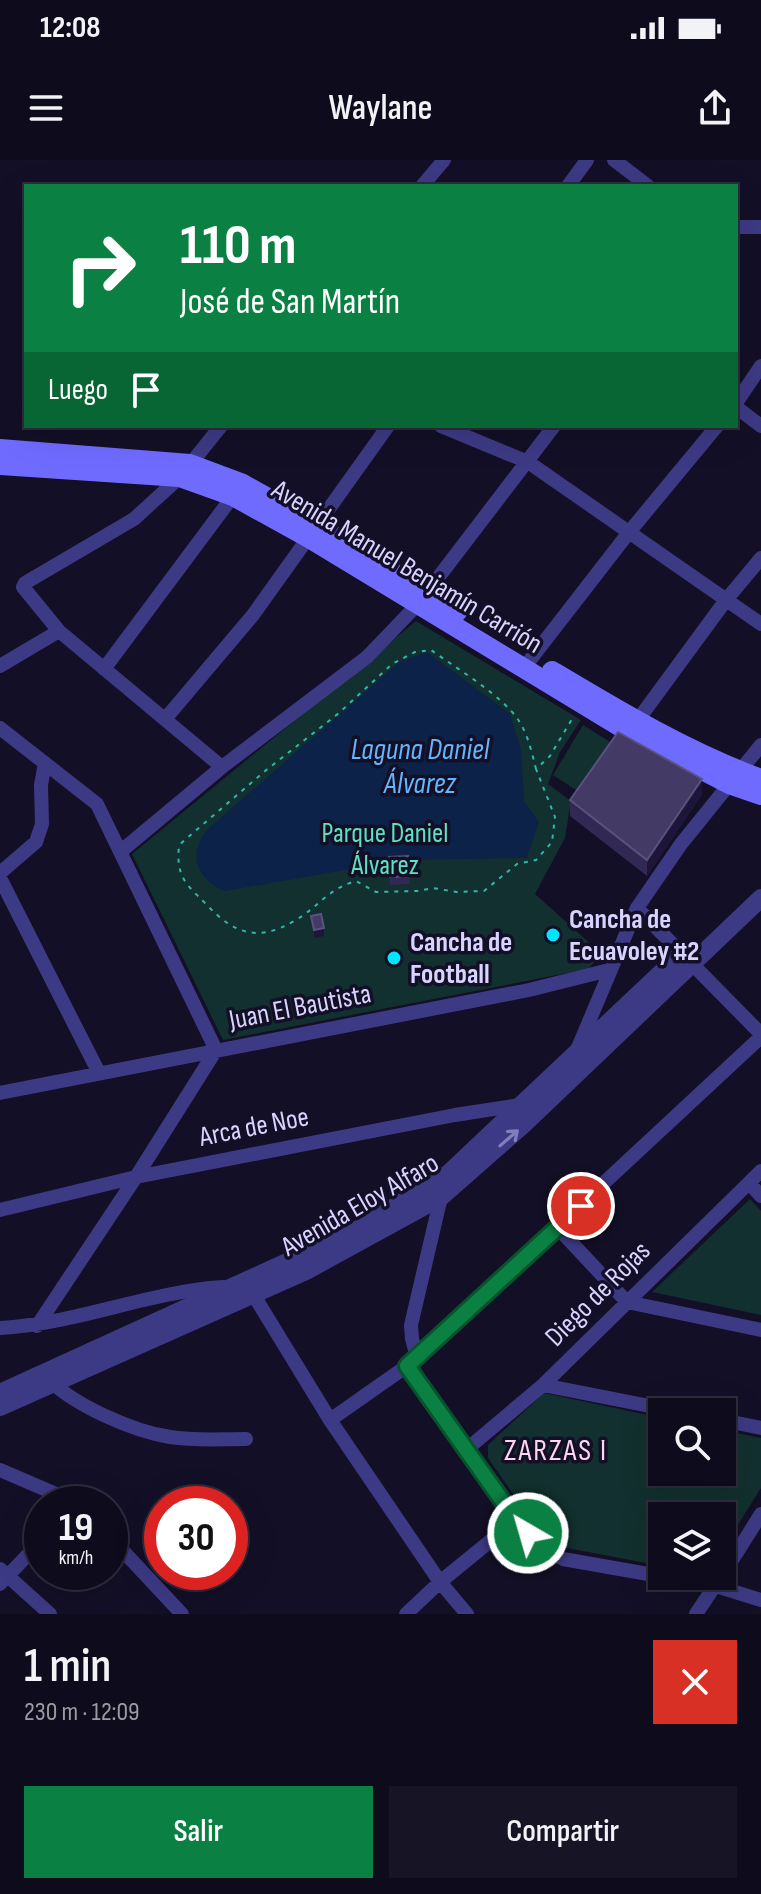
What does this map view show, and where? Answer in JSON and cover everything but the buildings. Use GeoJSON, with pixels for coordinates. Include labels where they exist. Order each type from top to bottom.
{"type":"FeatureCollection","features":[{"type":"Feature","properties":{"kind":"main road","name":"Avenida Manuel Benjamín Carrión"},"geometry":{"type":"LineString","coordinates":[[0,449],[185,471],[241,483],[313,532],[527,664],[761,795]]}},
{"type":"Feature","properties":{"kind":"main road","name":"Avenida Manuel Benjamín Carrión"},"geometry":{"type":"LineString","coordinates":[[0,465],[185,471],[313,532]]}},
{"type":"Feature","properties":{"kind":"main road","name":"Avenida Manuel Benjamín Carrión"},"geometry":{"type":"LineString","coordinates":[[527,664],[580,704],[633,726]]}},
{"type":"Feature","properties":{"kind":"main road","name":"Avenida Manuel Benjamín Carrión"},"geometry":{"type":"LineString","coordinates":[[734,778],[761,779]]}},
{"type":"Feature","properties":{"kind":"street"},"geometry":{"type":"LineString","coordinates":[[424,184],[444,160]]}},
{"type":"Feature","properties":{"kind":"street"},"geometry":{"type":"LineString","coordinates":[[569,184],[587,160]]}},
{"type":"Feature","properties":{"kind":"street"},"geometry":{"type":"LineString","coordinates":[[614,160],[645,184]]}},
{"type":"Feature","properties":{"kind":"street"},"geometry":{"type":"LineString","coordinates":[[738,227],[761,227]]}},
{"type":"Feature","properties":{"kind":"street"},"geometry":{"type":"LineString","coordinates":[[738,402],[761,366]]}},
{"type":"Feature","properties":{"kind":"street"},"geometry":{"type":"LineString","coordinates":[[738,407],[761,426]]}},
{"type":"Feature","properties":{"kind":"street"},"geometry":{"type":"LineString","coordinates":[[219,428],[185,471],[134,519],[23,587],[59,631],[222,767]]}},
{"type":"Feature","properties":{"kind":"street"},"geometry":{"type":"LineString","coordinates":[[166,718],[253,615],[387,428]]}},
{"type":"Feature","properties":{"kind":"street"},"geometry":{"type":"LineString","coordinates":[[446,428],[528,462],[761,624]]}},
{"type":"Feature","properties":{"kind":"street"},"geometry":{"type":"LineString","coordinates":[[120,852],[222,767],[367,657],[422,598],[553,428]]}},
{"type":"Feature","properties":{"kind":"street"},"geometry":{"type":"LineString","coordinates":[[527,664],[630,531],[715,428]]}},
{"type":"Feature","properties":{"kind":"street"},"geometry":{"type":"LineString","coordinates":[[104,669],[233,496]]}},
{"type":"Feature","properties":{"kind":"street"},"geometry":{"type":"LineString","coordinates":[[633,726],[761,558]]}},
{"type":"Feature","properties":{"kind":"street"},"geometry":{"type":"LineString","coordinates":[[0,666],[59,631]]}},
{"type":"Feature","properties":{"kind":"street"},"geometry":{"type":"LineString","coordinates":[[0,728],[97,804],[216,1050],[37,1326]]}},
{"type":"Feature","properties":{"kind":"street"},"geometry":{"type":"LineString","coordinates":[[564,1086],[637,908],[681,844],[761,745]]}},
{"type":"Feature","properties":{"kind":"street"},"geometry":{"type":"LineString","coordinates":[[45,763],[41,785],[42,824],[36,842],[0,875],[99,1073]]}},
{"type":"Feature","properties":{"kind":"street","name":"Avenida Eloy Alfaro"},"geometry":{"type":"LineString","coordinates":[[0,1393],[114,1358],[357,1230],[448,1174],[575,1054],[761,898]]}},
{"type":"Feature","properties":{"kind":"street"},"geometry":{"type":"LineString","coordinates":[[330,1420],[412,1362],[761,1036],[637,908]]}},
{"type":"Feature","properties":{"kind":"street","name":"Avenida Eloy Alfaro"},"geometry":{"type":"LineString","coordinates":[[232,1296],[253,1294],[306,1271],[441,1197],[564,1086],[688,959]]}},
{"type":"Feature","properties":{"kind":"street","name":"Juan El Bautista"},"geometry":{"type":"LineString","coordinates":[[0,1093],[529,990],[609,970]]}},
{"type":"Feature","properties":{"kind":"street","name":"Arca de Noe"},"geometry":{"type":"LineString","coordinates":[[0,1210],[136,1177],[520,1105]]}},
{"type":"Feature","properties":{"kind":"street","name":"Diego de Rojas"},"geometry":{"type":"LineString","coordinates":[[467,1449],[543,1385],[761,1171]]}},
{"type":"Feature","properties":{"kind":"street"},"geometry":{"type":"LineString","coordinates":[[749,1183],[761,1196]]}},
{"type":"Feature","properties":{"kind":"street"},"geometry":{"type":"LineString","coordinates":[[441,1197],[411,1325],[412,1362],[516,1520],[540,1546],[563,1559],[648,1570]]}},
{"type":"Feature","properties":{"kind":"street"},"geometry":{"type":"LineString","coordinates":[[558,1228],[627,1302],[761,1330]]}},
{"type":"Feature","properties":{"kind":"street"},"geometry":{"type":"LineString","coordinates":[[0,1328],[37,1326],[114,1306],[219,1287],[232,1296]]}},
{"type":"Feature","properties":{"kind":"street"},"geometry":{"type":"LineString","coordinates":[[253,1294],[330,1420],[440,1582],[467,1614]]}},
{"type":"Feature","properties":{"kind":"street"},"geometry":{"type":"LineString","coordinates":[[48,1379],[73,1399],[143,1430],[195,1440],[246,1439]]}},
{"type":"Feature","properties":{"kind":"street","name":"Avenida Eloy Alfaro"},"geometry":{"type":"LineString","coordinates":[[0,1407],[48,1379]]}},
{"type":"Feature","properties":{"kind":"street"},"geometry":{"type":"LineString","coordinates":[[543,1385],[648,1406]]}},
{"type":"Feature","properties":{"kind":"street"},"geometry":{"type":"LineString","coordinates":[[736,1423],[761,1428]]}},
{"type":"Feature","properties":{"kind":"street"},"geometry":{"type":"LineString","coordinates":[[0,1470],[36,1486]]}},
{"type":"Feature","properties":{"kind":"street"},"geometry":{"type":"LineString","coordinates":[[736,1554],[761,1514]]}},
{"type":"Feature","properties":{"kind":"street"},"geometry":{"type":"LineString","coordinates":[[406,1614],[516,1520]]}},
{"type":"Feature","properties":{"kind":"street"},"geometry":{"type":"LineString","coordinates":[[128,1556],[182,1614]]}},
{"type":"Feature","properties":{"kind":"street"},"geometry":{"type":"LineString","coordinates":[[24,1557],[3,1576],[50,1614]]}},
{"type":"Feature","properties":{"kind":"street"},"geometry":{"type":"LineString","coordinates":[[736,1587],[761,1600]]}},
{"type":"Feature","properties":{"kind":"street"},"geometry":{"type":"LineString","coordinates":[[696,1614],[712,1590]]}},
{"type":"Feature","properties":{"kind":"path"},"geometry":{"type":"LineString","coordinates":[[431,650],[505,704],[524,730],[536,769],[555,817],[552,842],[536,860],[517,864],[484,891],[456,892],[433,888],[376,892],[356,881],[331,891],[293,922],[249,933],[235,930],[218,917],[184,882],[178,863],[179,845],[218,810],[339,713],[392,664],[415,652],[431,650]]}},
{"type":"Feature","properties":{"kind":"path"},"geometry":{"type":"LineString","coordinates":[[536,769],[550,756],[580,704]]}},
{"type":"Feature","properties":{"kind":"green space","name":"Parque Daniel Álvarez"},"geometry":{"type":"Polygon","coordinates":[[[416,621],[581,720],[560,752],[548,784],[571,801],[565,838],[535,894],[602,954],[588,969],[223,1040],[132,854],[416,621]]]}},
{"type":"Feature","properties":{"kind":"green space"},"geometry":{"type":"Polygon","coordinates":[[[583,725],[610,742],[579,792],[553,775],[583,725]]]}},
{"type":"Feature","properties":{"kind":"green space"},"geometry":{"type":"Polygon","coordinates":[[[750,1199],[761,1211],[761,1315],[652,1292],[750,1199]]]}},
{"type":"Feature","properties":{"kind":"green space"},"geometry":{"type":"Polygon","coordinates":[[[544,1393],[648,1415],[648,1486],[736,1486],[736,1433],[761,1438],[761,1488],[736,1528],[736,1502],[648,1502],[648,1563],[567,1548],[554,1541],[527,1514],[488,1458],[488,1445],[544,1393]]]}},
{"type":"Feature","properties":{"kind":"water","name":"Laguna Daniel Álvarez"},"geometry":{"type":"Polygon","coordinates":[[[427,652],[510,714],[521,750],[524,801],[539,822],[527,858],[403,860],[225,891],[207,880],[201,872],[197,856],[198,847],[208,829],[399,662],[427,652]]]}},
{"type":"Feature","properties":{"kind":"place","name":"Cancha de Ecuavoley #2"},"geometry":{"type":"Point","coordinates":[553,935]}},
{"type":"Feature","properties":{"kind":"place","name":"Cancha de Football"},"geometry":{"type":"Point","coordinates":[394,958]}},
{"type":"Feature","properties":{"kind":"district","name":"ZARZAS I"},"geometry":{"type":"Point","coordinates":[556,1451]}},
{"type":"Feature","properties":{"kind":"route"},"geometry":{"type":"LineString","coordinates":[[528,1533],[407,1366],[581,1206]]}}]}
